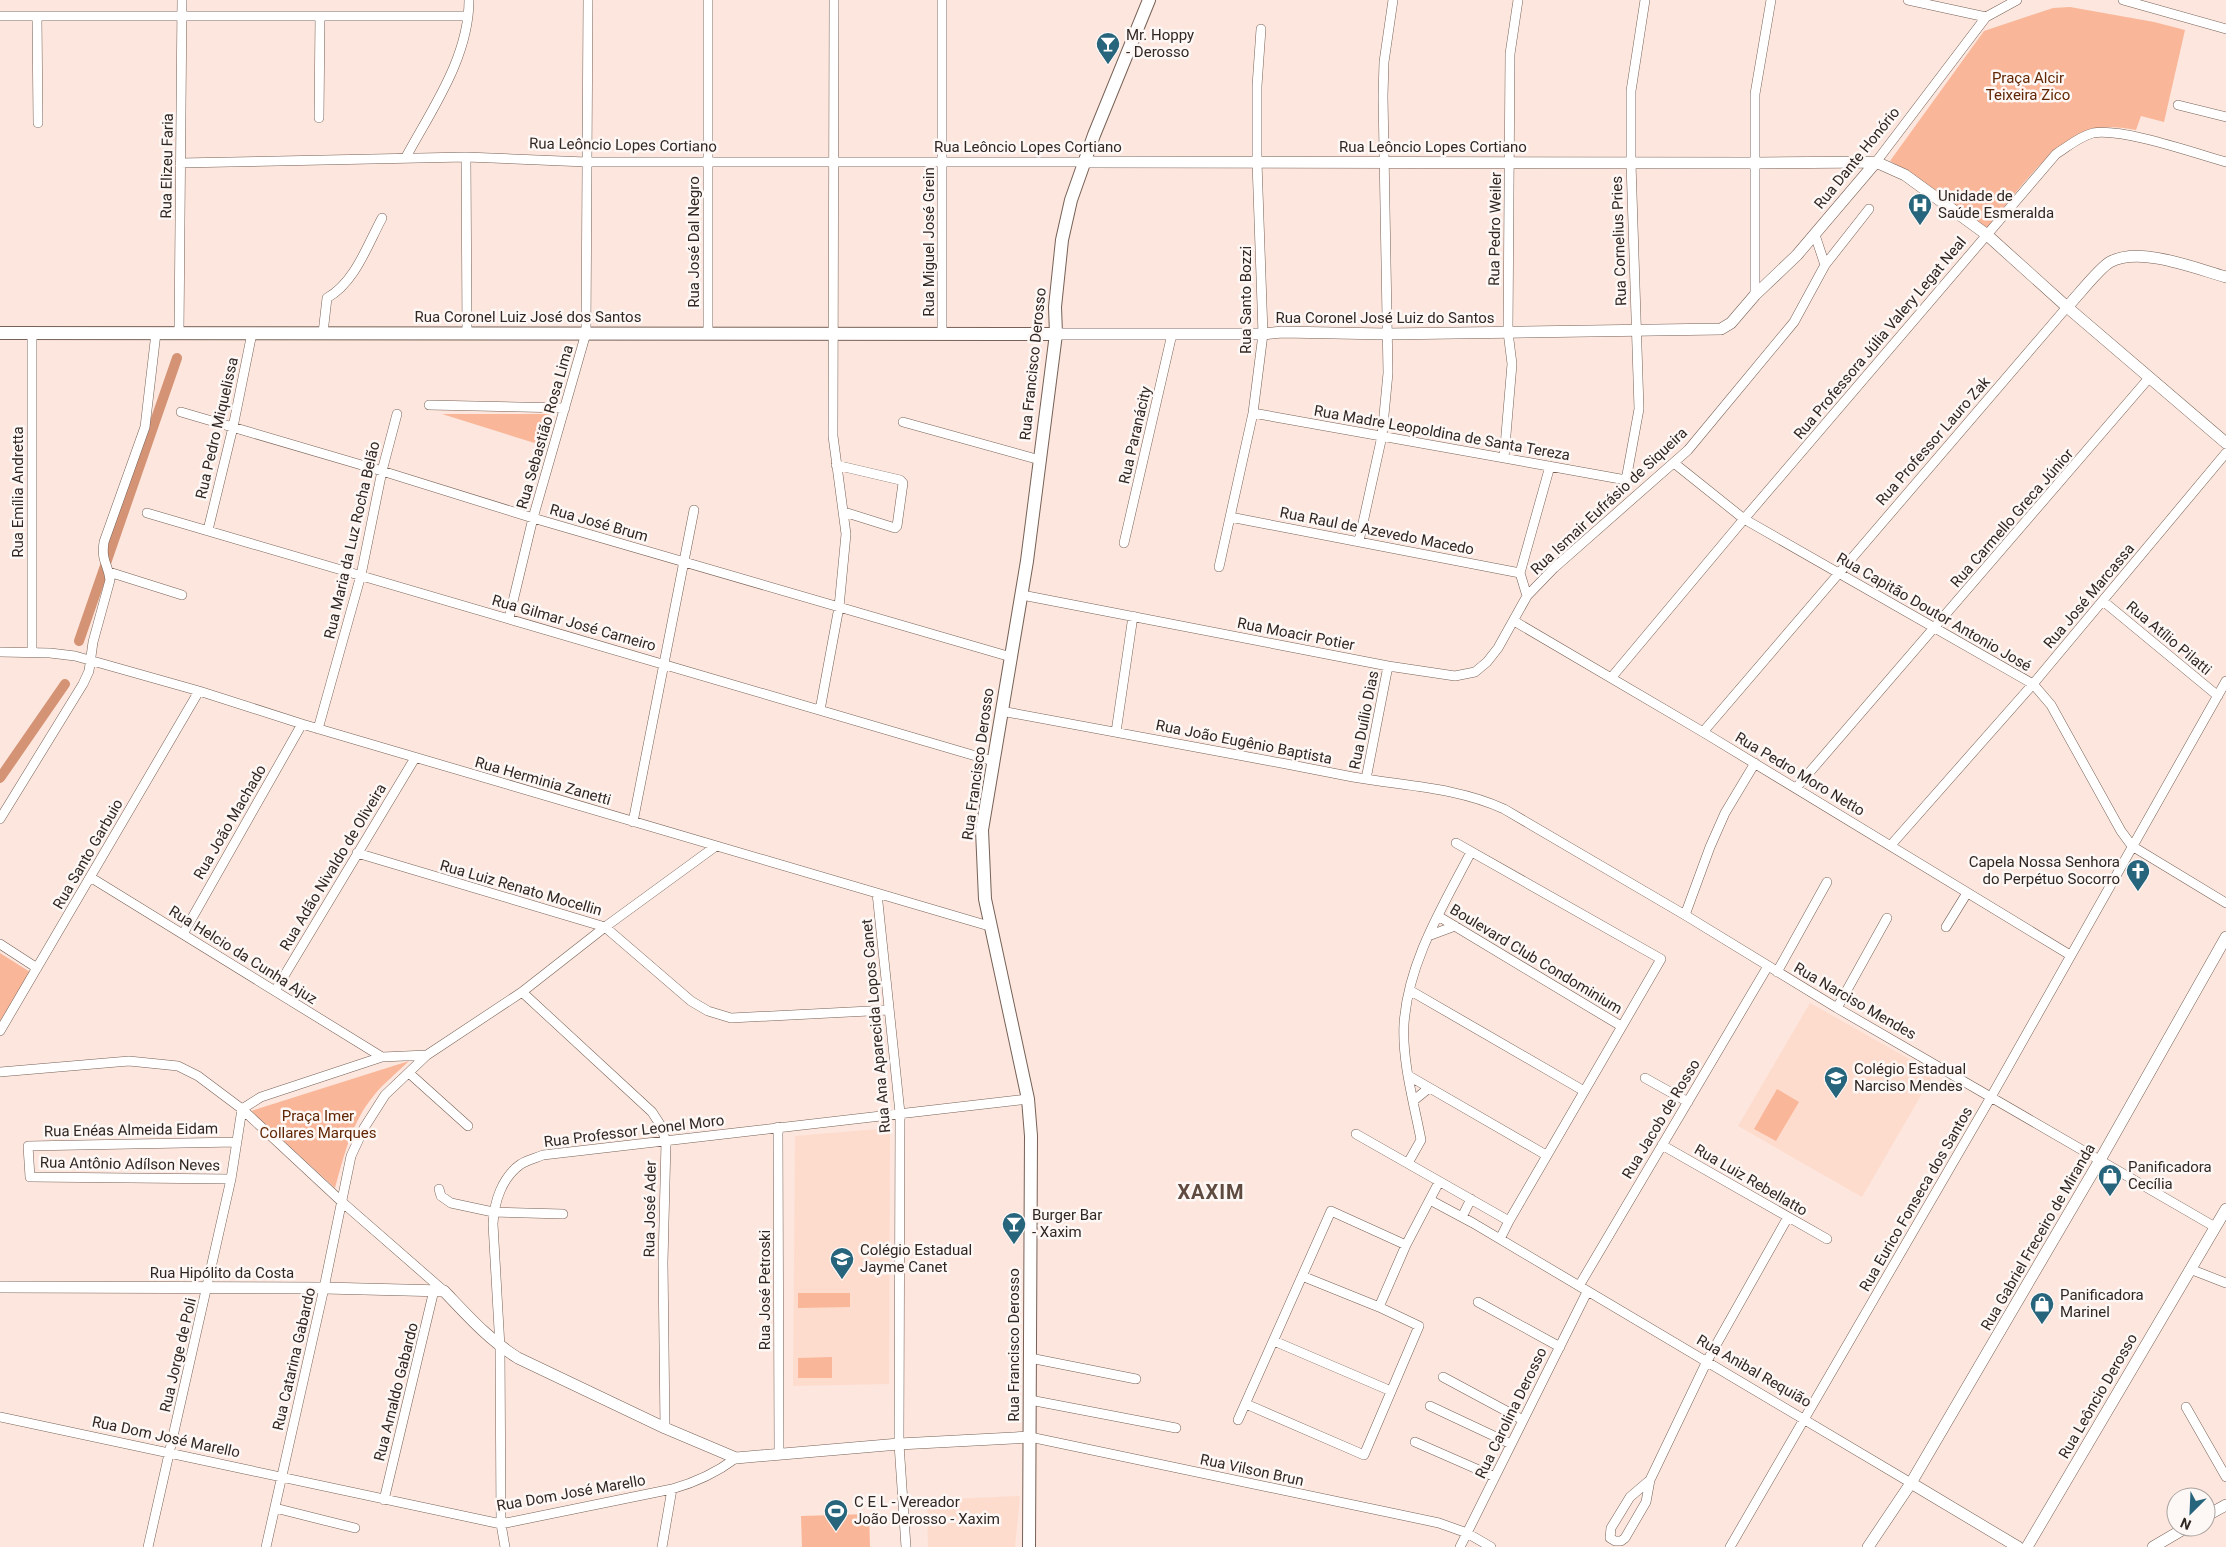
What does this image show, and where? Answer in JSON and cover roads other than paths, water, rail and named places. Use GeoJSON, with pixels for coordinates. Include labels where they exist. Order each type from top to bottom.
{"type":"FeatureCollection","features":[{"type":"Feature","properties":{"kind":"main road","name":"Rua Francisco Derosso"},"geometry":{"type":"LineString","coordinates":[[1029,1547],[1031,1136],[1028,1099],[989,926],[984,882],[982,830],[1022,595],[1056,334],[1055,308],[1062,240],[1071,200],[1084,162],[1150,0]]}},
{"type":"Feature","properties":{"kind":"main road","name":"Rua Coronel Luiz José dos Santos"},"geometry":{"type":"LineString","coordinates":[[0,332],[1056,334]]}},
{"type":"Feature","properties":{"kind":"street","name":"Rua Elizeu Faria"},"geometry":{"type":"LineString","coordinates":[[179,333],[182,0]]}},
{"type":"Feature","properties":{"kind":"street"},"geometry":{"type":"LineString","coordinates":[[406,157],[454,68],[468,16],[469,0]]}},
{"type":"Feature","properties":{"kind":"street","name":"Rua Sebastião Rosa Lima"},"geometry":{"type":"LineString","coordinates":[[509,618],[533,518],[586,333],[588,0]]}},
{"type":"Feature","properties":{"kind":"street","name":"Rua José Dal Negro"},"geometry":{"type":"LineString","coordinates":[[708,0],[708,333]]}},
{"type":"Feature","properties":{"kind":"street"},"geometry":{"type":"LineString","coordinates":[[820,710],[839,607],[846,534],[833,436],[834,0]]}},
{"type":"Feature","properties":{"kind":"street","name":"Rua Miguel José Grein"},"geometry":{"type":"LineString","coordinates":[[942,0],[942,334]]}},
{"type":"Feature","properties":{"kind":"street"},"geometry":{"type":"LineString","coordinates":[[1359,541],[1382,436],[1388,373],[1383,88],[1392,0]]}},
{"type":"Feature","properties":{"kind":"street","name":"Rua Pedro Weiler"},"geometry":{"type":"LineString","coordinates":[[1504,458],[1512,364],[1508,332],[1510,54],[1518,0]]}},
{"type":"Feature","properties":{"kind":"street","name":"Rua Cornelius Pries"},"geometry":{"type":"LineString","coordinates":[[1626,480],[1639,409],[1631,163],[1632,91],[1645,0]]}},
{"type":"Feature","properties":{"kind":"street"},"geometry":{"type":"LineString","coordinates":[[1754,295],[1755,94],[1771,0]]}},
{"type":"Feature","properties":{"kind":"street"},"geometry":{"type":"LineString","coordinates":[[1908,0],[1986,17]]}},
{"type":"Feature","properties":{"kind":"street","name":"Rua Dante Honório"},"geometry":{"type":"LineString","coordinates":[[1715,330],[1726,327],[1754,295],[1816,237],[1876,162],[1986,17],[2017,0]]}},
{"type":"Feature","properties":{"kind":"street"},"geometry":{"type":"LineString","coordinates":[[2123,0],[2226,29]]}},
{"type":"Feature","properties":{"kind":"street"},"geometry":{"type":"LineString","coordinates":[[0,16],[468,16]]}},
{"type":"Feature","properties":{"kind":"street"},"geometry":{"type":"LineString","coordinates":[[38,16],[38,124]]}},
{"type":"Feature","properties":{"kind":"street"},"geometry":{"type":"LineString","coordinates":[[319,118],[320,16]]}},
{"type":"Feature","properties":{"kind":"street","name":"Rua Santo Bozzi"},"geometry":{"type":"LineString","coordinates":[[1219,567],[1254,413],[1263,334],[1257,162],[1257,86],[1261,29]]}},
{"type":"Feature","properties":{"kind":"street"},"geometry":{"type":"LineString","coordinates":[[2178,105],[2226,117]]}},
{"type":"Feature","properties":{"kind":"street","name":"Rua Professora Júlia Valery Legat Neal"},"geometry":{"type":"LineString","coordinates":[[1611,678],[1986,234],[2056,154],[2074,142],[2093,134],[2118,133],[2226,162]]}},
{"type":"Feature","properties":{"kind":"street"},"geometry":{"type":"LineString","coordinates":[[466,157],[467,333]]}},
{"type":"Feature","properties":{"kind":"street","name":"Rua Leôncio Lopes Cortiano"},"geometry":{"type":"LineString","coordinates":[[180,162],[466,157],[586,162],[1876,162]]}},
{"type":"Feature","properties":{"kind":"street"},"geometry":{"type":"LineString","coordinates":[[1876,162],[1905,175],[1986,234],[2067,307],[2226,443]]}},
{"type":"Feature","properties":{"kind":"street","name":"Rua Ismair Eufrásio de Siqueira"},"geometry":{"type":"LineString","coordinates":[[1527,596],[1554,568],[1688,450],[1794,322],[1825,264],[1869,209]]}},
{"type":"Feature","properties":{"kind":"street"},"geometry":{"type":"LineString","coordinates":[[323,333],[327,298],[341,289],[354,272],[382,218]]}},
{"type":"Feature","properties":{"kind":"street"},"geometry":{"type":"LineString","coordinates":[[1816,237],[1825,264]]}},
{"type":"Feature","properties":{"kind":"street","name":"Rua Professor Lauro Zak"},"geometry":{"type":"LineString","coordinates":[[1703,732],[2067,307],[2108,263],[2126,256],[2148,257],[2226,277]]}},
{"type":"Feature","properties":{"kind":"street","name":"Rua Coronel José Luiz do Santos"},"geometry":{"type":"LineString","coordinates":[[1056,334],[1263,334],[1282,332],[1386,334],[1715,330]]}},
{"type":"Feature","properties":{"kind":"street","name":"Rua Emília Andretta"},"geometry":{"type":"LineString","coordinates":[[32,333],[32,652]]}},
{"type":"Feature","properties":{"kind":"street"},"geometry":{"type":"LineString","coordinates":[[0,819],[83,684],[89,671],[93,642],[108,591],[107,568],[102,556],[104,542],[145,427],[156,333]]}},
{"type":"Feature","properties":{"kind":"street","name":"Rua Pedro Miquelissa"},"geometry":{"type":"LineString","coordinates":[[208,530],[233,427],[252,333]]}},
{"type":"Feature","properties":{"kind":"street","name":"Rua Paranácity"},"geometry":{"type":"LineString","coordinates":[[1124,542],[1172,334]]}},
{"type":"Feature","properties":{"kind":"street","name":"Rua Carmello Greca Júnior"},"geometry":{"type":"LineString","coordinates":[[1796,788],[2150,378]]}},
{"type":"Feature","properties":{"kind":"street"},"geometry":{"type":"LineString","coordinates":[[429,405],[564,408]]}},
{"type":"Feature","properties":{"kind":"street","name":"Rua José Brum"},"geometry":{"type":"LineString","coordinates":[[181,412],[533,518],[1011,657]]}},
{"type":"Feature","properties":{"kind":"street","name":"Rua Madre Leopoldina de Santa Tereza"},"geometry":{"type":"LineString","coordinates":[[1254,413],[1626,480]]}},
{"type":"Feature","properties":{"kind":"street","name":"Rua Maria da Luz Rocha Belão"},"geometry":{"type":"LineString","coordinates":[[318,729],[361,575],[382,471],[397,414]]}},
{"type":"Feature","properties":{"kind":"street"},"geometry":{"type":"LineString","coordinates":[[903,422],[1040,460]]}},
{"type":"Feature","properties":{"kind":"street","name":"Rua José Marcassa"},"geometry":{"type":"LineString","coordinates":[[1891,845],[2033,684],[2226,454]]}},
{"type":"Feature","properties":{"kind":"street","name":"Rua Capitão Doutor Antonio José"},"geometry":{"type":"LineString","coordinates":[[1674,463],[1744,519],[2033,684],[2051,705],[2121,831],[2132,846],[2226,903]]}},
{"type":"Feature","properties":{"kind":"street"},"geometry":{"type":"LineString","coordinates":[[836,465],[900,480],[903,483],[897,526],[895,528],[844,512]]}},
{"type":"Feature","properties":{"kind":"street"},"geometry":{"type":"LineString","coordinates":[[1527,596],[1520,573],[1550,466]]}},
{"type":"Feature","properties":{"kind":"street"},"geometry":{"type":"LineString","coordinates":[[633,822],[694,510]]}},
{"type":"Feature","properties":{"kind":"street","name":"Rua Gilmar José Carneiro"},"geometry":{"type":"LineString","coordinates":[[147,513],[993,761]]}},
{"type":"Feature","properties":{"kind":"street","name":"Rua Raul de Azevedo Macedo"},"geometry":{"type":"LineString","coordinates":[[1230,517],[1520,573]]}},
{"type":"Feature","properties":{"kind":"street"},"geometry":{"type":"LineString","coordinates":[[107,568],[182,595]]}},
{"type":"Feature","properties":{"kind":"street","name":"Rua Moacir Potier"},"geometry":{"type":"LineString","coordinates":[[1022,595],[1388,666],[1455,676],[1474,672],[1487,662],[1514,621],[1527,596]]}},
{"type":"Feature","properties":{"kind":"street","name":"Rua Atílio Pilatti"},"geometry":{"type":"LineString","coordinates":[[2103,601],[2218,696]]}},
{"type":"Feature","properties":{"kind":"street"},"geometry":{"type":"LineString","coordinates":[[1116,732],[1134,616]]}},
{"type":"Feature","properties":{"kind":"street","name":"Rua Pedro Moro Netto"},"geometry":{"type":"LineString","coordinates":[[1514,621],[1755,763],[2070,955]]}},
{"type":"Feature","properties":{"kind":"street","name":"Rua Herminia Zanetti"},"geometry":{"type":"LineString","coordinates":[[0,652],[63,654],[90,660],[199,691],[415,758],[989,926]]}},
{"type":"Feature","properties":{"kind":"street","name":"Rua Duílio Dias"},"geometry":{"type":"LineString","coordinates":[[1366,779],[1388,666]]}},
{"type":"Feature","properties":{"kind":"street","name":"Rua Eurico Fonseca dos Santos"},"geometry":{"type":"LineString","coordinates":[[1730,1547],[1991,1096],[2226,681]]}},
{"type":"Feature","properties":{"kind":"street","name":"Rua Santo Garbuio"},"geometry":{"type":"LineString","coordinates":[[0,1031],[199,691]]}},
{"type":"Feature","properties":{"kind":"street","name":"Rua João Eugênio Baptista"},"geometry":{"type":"LineString","coordinates":[[1001,711],[1482,799]]}},
{"type":"Feature","properties":{"kind":"street","name":"Rua João Machado"},"geometry":{"type":"LineString","coordinates":[[183,934],[302,724]]}},
{"type":"Feature","properties":{"kind":"street","name":"Rua Adão Nivaldo de Oliveira"},"geometry":{"type":"LineString","coordinates":[[274,991],[415,758]]}},
{"type":"Feature","properties":{"kind":"street"},"geometry":{"type":"LineString","coordinates":[[1685,914],[1725,813],[1755,763]]}},
{"type":"Feature","properties":{"kind":"street","name":"Rua Narciso Mendes"},"geometry":{"type":"LineString","coordinates":[[1482,799],[1504,809],[1685,914],[1837,1008],[2216,1227]]}},
{"type":"Feature","properties":{"kind":"street","name":"Boulevard Club Condominium"},"geometry":{"type":"LineString","coordinates":[[1456,843],[1661,959],[1546,1155],[1500,1240]]}},
{"type":"Feature","properties":{"kind":"street","name":"Rua Catarina Gabardo"},"geometry":{"type":"LineString","coordinates":[[266,1547],[324,1288],[351,1156],[364,1128],[385,1095],[427,1055],[522,992],[605,927],[716,846]]}},
{"type":"Feature","properties":{"kind":"street","name":"Boulevard Club Condominium"},"geometry":{"type":"LineString","coordinates":[[1408,1163],[1421,1140],[1409,1076],[1404,1024],[1410,991],[1428,936],[1471,852]]}},
{"type":"Feature","properties":{"kind":"street","name":"Rua Luiz Renato Mocellin"},"geometry":{"type":"LineString","coordinates":[[356,853],[605,927],[691,1002],[708,1011],[731,1018],[889,1010]]}},
{"type":"Feature","properties":{"kind":"street","name":"Rua Helcio da Cunha Ajuz"},"geometry":{"type":"LineString","coordinates":[[90,877],[382,1057]]}},
{"type":"Feature","properties":{"kind":"street"},"geometry":{"type":"LineString","coordinates":[[1777,972],[1827,882]]}},
{"type":"Feature","properties":{"kind":"street","name":"Rua Ana Aparecida Lopos Canet"},"geometry":{"type":"LineString","coordinates":[[877,893],[900,1113],[899,1444],[906,1547]]}},
{"type":"Feature","properties":{"kind":"street"},"geometry":{"type":"LineString","coordinates":[[1946,927],[1967,893]]}},
{"type":"Feature","properties":{"kind":"street","name":"Boulevard Club Condominium"},"geometry":{"type":"LineString","coordinates":[[1438,916],[1621,1026]]}},
{"type":"Feature","properties":{"kind":"street"},"geometry":{"type":"LineString","coordinates":[[1837,1008],[1887,918]]}},
{"type":"Feature","properties":{"kind":"street"},"geometry":{"type":"LineString","coordinates":[[1428,936],[1455,926]]}},
{"type":"Feature","properties":{"kind":"street","name":"Rua Gabriel Freceiro de Miranda"},"geometry":{"type":"LineString","coordinates":[[1868,1547],[1911,1483],[2100,1160],[2226,938]]}},
{"type":"Feature","properties":{"kind":"street"},"geometry":{"type":"LineString","coordinates":[[0,944],[37,968]]}},
{"type":"Feature","properties":{"kind":"street","name":"Rua Jacob de Rosso"},"geometry":{"type":"LineString","coordinates":[[1579,1286],[1768,966]]}},
{"type":"Feature","properties":{"kind":"street"},"geometry":{"type":"LineString","coordinates":[[1410,991],[1584,1091]]}},
{"type":"Feature","properties":{"kind":"street","name":"Rua José Ader"},"geometry":{"type":"LineString","coordinates":[[522,992],[652,1112],[661,1126],[666,1142],[663,1262],[665,1428]]}},
{"type":"Feature","properties":{"kind":"street"},"geometry":{"type":"LineString","coordinates":[[242,1109],[261,1098],[382,1057],[427,1055]]}},
{"type":"Feature","properties":{"kind":"street"},"geometry":{"type":"LineString","coordinates":[[0,1072],[129,1061],[156,1062],[178,1066],[198,1076],[242,1109],[500,1347],[518,1358],[665,1428],[736,1458],[899,1444],[1030,1437]]}},
{"type":"Feature","properties":{"kind":"street"},"geometry":{"type":"LineString","coordinates":[[409,1073],[468,1126]]}},
{"type":"Feature","properties":{"kind":"street"},"geometry":{"type":"LineString","coordinates":[[1409,1076],[1546,1155]]}},
{"type":"Feature","properties":{"kind":"street"},"geometry":{"type":"LineString","coordinates":[[1645,1078],[1688,1102]]}},
{"type":"Feature","properties":{"kind":"street"},"geometry":{"type":"LineString","coordinates":[[1413,1101],[1429,1088]]}},
{"type":"Feature","properties":{"kind":"street","name":"Rua Professor Leonel Moro"},"geometry":{"type":"LineString","coordinates":[[505,1547],[501,1524],[500,1347],[494,1212],[499,1193],[509,1175],[521,1164],[543,1154],[666,1142],[778,1127],[1028,1099]]}},
{"type":"Feature","properties":{"kind":"street","name":"Rua Jorge de Poli"},"geometry":{"type":"LineString","coordinates":[[148,1547],[208,1288],[231,1179],[242,1109]]}},
{"type":"Feature","properties":{"kind":"street","name":"Rua José Petroski"},"geometry":{"type":"LineString","coordinates":[[778,1127],[779,1454]]}},
{"type":"Feature","properties":{"kind":"street"},"geometry":{"type":"LineString","coordinates":[[1356,1134],[1509,1221]]}},
{"type":"Feature","properties":{"kind":"street","name":"Rua Enéas Almeida Eidam"},"geometry":{"type":"LineString","coordinates":[[28,1146],[236,1142]]}},
{"type":"Feature","properties":{"kind":"street","name":"Rua Luiz Rebellatto"},"geometry":{"type":"LineString","coordinates":[[1662,1145],[1827,1239]]}},
{"type":"Feature","properties":{"kind":"street","name":"Rua Antônio Adílson Neves"},"geometry":{"type":"LineString","coordinates":[[28,1146],[30,1177],[231,1179]]}},
{"type":"Feature","properties":{"kind":"street"},"geometry":{"type":"LineString","coordinates":[[1379,1307],[1406,1245],[1439,1182]]}},
{"type":"Feature","properties":{"kind":"street"},"geometry":{"type":"LineString","coordinates":[[439,1189],[441,1196],[451,1203],[494,1212],[563,1214]]}},
{"type":"Feature","properties":{"kind":"street"},"geometry":{"type":"LineString","coordinates":[[1430,1200],[1462,1217],[1471,1199]]}},
{"type":"Feature","properties":{"kind":"street","name":"Rua Leôncio Derosso"},"geometry":{"type":"LineString","coordinates":[[2027,1547],[2226,1209]]}},
{"type":"Feature","properties":{"kind":"street"},"geometry":{"type":"LineString","coordinates":[[1238,1420],[1331,1211],[1406,1245]]}},
{"type":"Feature","properties":{"kind":"street","name":"Rua Anibal Requião"},"geometry":{"type":"LineString","coordinates":[[1462,1217],[2018,1547]]}},
{"type":"Feature","properties":{"kind":"street"},"geometry":{"type":"LineString","coordinates":[[1650,1480],[1633,1492],[1611,1528],[1610,1538],[1614,1541],[1621,1541],[1626,1538],[1646,1502],[1650,1480],[1707,1361],[1788,1217]]}},
{"type":"Feature","properties":{"kind":"street"},"geometry":{"type":"LineString","coordinates":[[2190,1269],[2226,1284]]}},
{"type":"Feature","properties":{"kind":"street"},"geometry":{"type":"LineString","coordinates":[[1246,1404],[1364,1454],[1419,1326],[1379,1307],[1302,1276]]}},
{"type":"Feature","properties":{"kind":"street","name":"Rua Hipólito da Costa"},"geometry":{"type":"LineString","coordinates":[[0,1287],[324,1288],[439,1291]]}},
{"type":"Feature","properties":{"kind":"street","name":"Rua Arnaldo Gabardo"},"geometry":{"type":"LineString","coordinates":[[384,1500],[439,1291]]}},
{"type":"Feature","properties":{"kind":"street","name":"Rua Carolina Derosso"},"geometry":{"type":"LineString","coordinates":[[1460,1547],[1587,1292]]}},
{"type":"Feature","properties":{"kind":"street"},"geometry":{"type":"LineString","coordinates":[[1478,1302],[1560,1347]]}},
{"type":"Feature","properties":{"kind":"street"},"geometry":{"type":"LineString","coordinates":[[1274,1341],[1391,1391]]}},
{"type":"Feature","properties":{"kind":"street"},"geometry":{"type":"LineString","coordinates":[[1030,1358],[1136,1378]]}},
{"type":"Feature","properties":{"kind":"street"},"geometry":{"type":"LineString","coordinates":[[1443,1377],[1523,1420]]}},
{"type":"Feature","properties":{"kind":"street"},"geometry":{"type":"LineString","coordinates":[[1030,1400],[1176,1428]]}},
{"type":"Feature","properties":{"kind":"street"},"geometry":{"type":"LineString","coordinates":[[1430,1406],[1511,1444]]}},
{"type":"Feature","properties":{"kind":"street"},"geometry":{"type":"LineString","coordinates":[[2186,1407],[2226,1477]]}},
{"type":"Feature","properties":{"kind":"street","name":"Rua Dom José Marello"},"geometry":{"type":"LineString","coordinates":[[0,1417],[501,1524],[672,1489],[697,1482],[716,1473],[736,1458]]}},
{"type":"Feature","properties":{"kind":"street","name":"Rua Vilson Brun"},"geometry":{"type":"LineString","coordinates":[[1030,1437],[1439,1523],[1467,1533],[1491,1547]]}},
{"type":"Feature","properties":{"kind":"street"},"geometry":{"type":"LineString","coordinates":[[1415,1442],[1495,1478]]}},
{"type":"Feature","properties":{"kind":"street"},"geometry":{"type":"LineString","coordinates":[[662,1547],[672,1489]]}},
{"type":"Feature","properties":{"kind":"street"},"geometry":{"type":"LineString","coordinates":[[274,1508],[355,1528]]}},
{"type":"Feature","properties":{"kind":"street"},"geometry":{"type":"LineString","coordinates":[[2153,1547],[2170,1537]]}},
{"type":"Feature","properties":{"kind":"waterway"},"geometry":{"type":"LineString","coordinates":[[79,641],[177,358]]}},
{"type":"Feature","properties":{"kind":"waterway"},"geometry":{"type":"LineString","coordinates":[[0,778],[65,684]]}},
{"type":"Feature","properties":{"kind":"place","name":"Mr. Hoppy - Derosso"},"geometry":{"type":"Point","coordinates":[1108,65]}},
{"type":"Feature","properties":{"kind":"place","name":"Unidade de Saúde Esmeralda"},"geometry":{"type":"Point","coordinates":[1920,226]}},
{"type":"Feature","properties":{"kind":"place","name":"Capela Nossa Senhora do Perpétuo Socorro"},"geometry":{"type":"Point","coordinates":[2138,892]}},
{"type":"Feature","properties":{"kind":"place","name":"Colégio Estadual Narciso Mendes"},"geometry":{"type":"Point","coordinates":[1836,1099]}},
{"type":"Feature","properties":{"kind":"place","name":"Panificadora Cecília"},"geometry":{"type":"Point","coordinates":[2110,1197]}},
{"type":"Feature","properties":{"kind":"place","name":"Burger Bar - Xaxim"},"geometry":{"type":"Point","coordinates":[1014,1245]}},
{"type":"Feature","properties":{"kind":"place","name":"Colégio Estadual Jayme Canet"},"geometry":{"type":"Point","coordinates":[842,1280]}},
{"type":"Feature","properties":{"kind":"place","name":"Panificadora Marinel"},"geometry":{"type":"Point","coordinates":[2042,1325]}},
{"type":"Feature","properties":{"kind":"place","name":"C E L - Vereador João Derosso - Xaxim"},"geometry":{"type":"Point","coordinates":[836,1532]}},
{"type":"Feature","properties":{"kind":"district","name":"XAXIM"},"geometry":{"type":"Point","coordinates":[1211,1192]}},
{"type":"Feature","properties":{"kind":"park label","name":"Praça Alcir Teixeira Zico"},"geometry":{"type":"Point","coordinates":[2028,86]}},
{"type":"Feature","properties":{"kind":"park label","name":"Praça Imer Collares Marques"},"geometry":{"type":"Point","coordinates":[318,1124]}}]}
